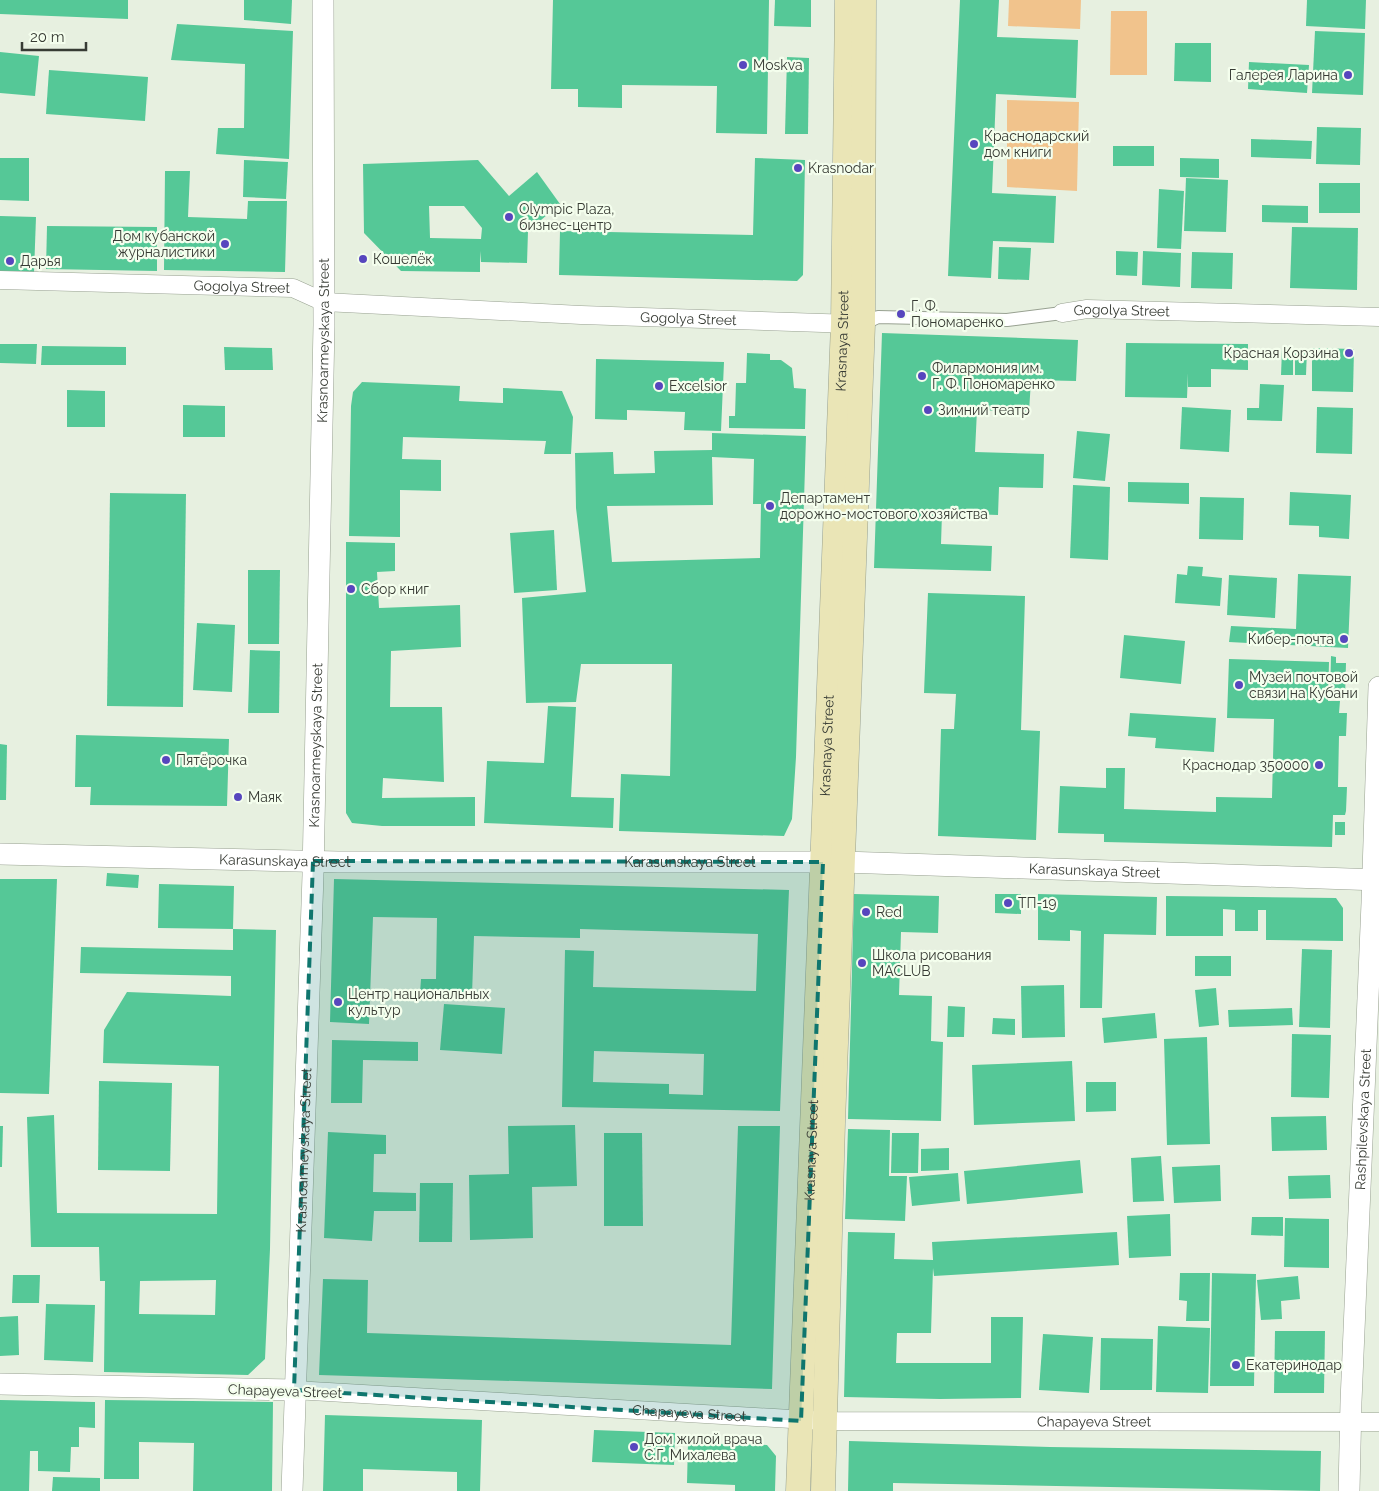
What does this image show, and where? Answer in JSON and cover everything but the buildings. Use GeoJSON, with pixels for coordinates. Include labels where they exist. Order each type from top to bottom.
{"type":"FeatureCollection","features":[{"type":"Feature","properties":{"kind":"main road","name":"Krasnaya Street"},"geometry":{"type":"LineString","coordinates":[[847,0],[853,324]]}},
{"type":"Feature","properties":{"kind":"main road","name":"Krasnaya Street"},"geometry":{"type":"LineString","coordinates":[[798,1491],[833,862],[864,0]]}},
{"type":"Feature","properties":{"kind":"main road","name":"Krasnaya Street"},"geometry":{"type":"LineString","coordinates":[[822,1491],[833,1133],[833,862]]}},
{"type":"Feature","properties":{"kind":"street","name":"Krasnoarmeyskaya Street"},"geometry":{"type":"LineString","coordinates":[[292,1491],[313,861],[324,302],[323,0]]}},
{"type":"Feature","properties":{"kind":"street","name":"Gogolya Street"},"geometry":{"type":"LineString","coordinates":[[0,280],[293,288],[324,302],[581,316],[853,324],[878,317],[1007,320],[1087,309],[1379,317]]}},
{"type":"Feature","properties":{"kind":"street","name":"Rashpilevskaya Street"},"geometry":{"type":"LineString","coordinates":[[1349,1491],[1350,1422],[1376,880],[1379,687]]}},
{"type":"Feature","properties":{"kind":"street","name":"Karasunskaya Street"},"geometry":{"type":"LineString","coordinates":[[0,854],[313,861],[833,862],[1376,880]]}},
{"type":"Feature","properties":{"kind":"street","name":"Chapayeva Street"},"geometry":{"type":"LineString","coordinates":[[0,1384],[294,1390],[825,1422],[1379,1422]]}},
{"type":"Feature","properties":{"kind":"highlighted area"},"geometry":{"type":"Polygon","coordinates":[[[313,861],[823,862],[801,1421],[294,1390],[313,861]]]}},
{"type":"Feature","properties":{"kind":"shaded area"},"geometry":{"type":"Polygon","coordinates":[[[1009,0],[1081,0],[1080,29],[1008,26],[1009,0]]]}},
{"type":"Feature","properties":{"kind":"shaded area"},"geometry":{"type":"Polygon","coordinates":[[[1111,11],[1147,11],[1147,75],[1110,75],[1111,11]]]}},
{"type":"Feature","properties":{"kind":"shaded area"},"geometry":{"type":"Polygon","coordinates":[[[1007,100],[1079,102],[1077,191],[1007,187],[1007,100]]]}},
{"type":"Feature","properties":{"kind":"place","name":"Moskva"},"geometry":{"type":"Point","coordinates":[743,65]}},
{"type":"Feature","properties":{"kind":"place","name":"Галерея Ларина"},"geometry":{"type":"Point","coordinates":[1348,75]}},
{"type":"Feature","properties":{"kind":"place","name":"Краснодарский дом книги"},"geometry":{"type":"Point","coordinates":[974,144]}},
{"type":"Feature","properties":{"kind":"place","name":"Krasnodar"},"geometry":{"type":"Point","coordinates":[798,168]}},
{"type":"Feature","properties":{"kind":"place","name":"Olympic Plaza, бизнес-центр"},"geometry":{"type":"Point","coordinates":[509,217]}},
{"type":"Feature","properties":{"kind":"place","name":"Дом кубанской журналистики"},"geometry":{"type":"Point","coordinates":[225,244]}},
{"type":"Feature","properties":{"kind":"place","name":"Кошелёк"},"geometry":{"type":"Point","coordinates":[363,259]}},
{"type":"Feature","properties":{"kind":"place","name":"Дарья"},"geometry":{"type":"Point","coordinates":[10,261]}},
{"type":"Feature","properties":{"kind":"place","name":"Г. Ф. Пономаренко"},"geometry":{"type":"Point","coordinates":[901,314]}},
{"type":"Feature","properties":{"kind":"place","name":"Красная Корзина"},"geometry":{"type":"Point","coordinates":[1349,353]}},
{"type":"Feature","properties":{"kind":"place","name":"Филармония им. Г. Ф. Пономаренко"},"geometry":{"type":"Point","coordinates":[922,376]}},
{"type":"Feature","properties":{"kind":"place","name":"Excelsior"},"geometry":{"type":"Point","coordinates":[659,386]}},
{"type":"Feature","properties":{"kind":"place","name":"Зимний театр"},"geometry":{"type":"Point","coordinates":[928,410]}},
{"type":"Feature","properties":{"kind":"place","name":"Департамент дорожно-мостового хозяйства"},"geometry":{"type":"Point","coordinates":[770,506]}},
{"type":"Feature","properties":{"kind":"place","name":"Сбор книг"},"geometry":{"type":"Point","coordinates":[351,589]}},
{"type":"Feature","properties":{"kind":"place","name":"Кибер-почта"},"geometry":{"type":"Point","coordinates":[1344,639]}},
{"type":"Feature","properties":{"kind":"place","name":"Музей почтовой связи на Кубани"},"geometry":{"type":"Point","coordinates":[1239,685]}},
{"type":"Feature","properties":{"kind":"place","name":"Пятёрочка"},"geometry":{"type":"Point","coordinates":[166,760]}},
{"type":"Feature","properties":{"kind":"place","name":"Краснодар 350000"},"geometry":{"type":"Point","coordinates":[1319,765]}},
{"type":"Feature","properties":{"kind":"place","name":"Маяк"},"geometry":{"type":"Point","coordinates":[238,797]}},
{"type":"Feature","properties":{"kind":"place","name":"ТП-19"},"geometry":{"type":"Point","coordinates":[1008,903]}},
{"type":"Feature","properties":{"kind":"place","name":"Red"},"geometry":{"type":"Point","coordinates":[866,912]}},
{"type":"Feature","properties":{"kind":"place","name":"Школа рисования MACLUB"},"geometry":{"type":"Point","coordinates":[862,963]}},
{"type":"Feature","properties":{"kind":"place","name":"Центр национальных культур"},"geometry":{"type":"Point","coordinates":[338,1002]}},
{"type":"Feature","properties":{"kind":"place","name":"Екатеринодар"},"geometry":{"type":"Point","coordinates":[1236,1365]}},
{"type":"Feature","properties":{"kind":"place","name":"Дом жилой врача С.Г. Михалева"},"geometry":{"type":"Point","coordinates":[634,1447]}}]}
